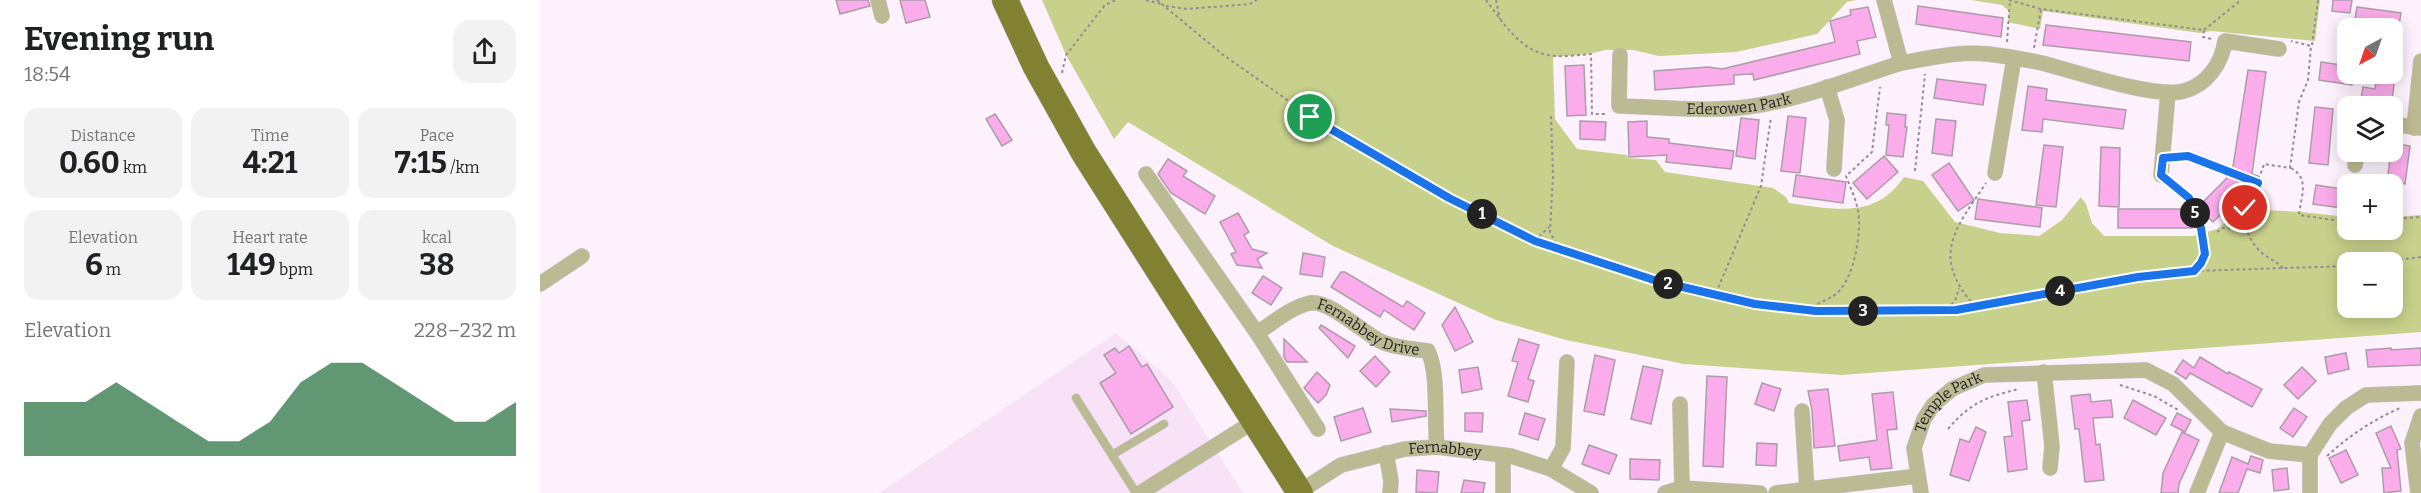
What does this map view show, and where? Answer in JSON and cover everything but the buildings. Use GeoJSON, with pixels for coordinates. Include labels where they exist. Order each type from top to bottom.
{"type":"FeatureCollection","features":[{"type":"Feature","properties":{"kind":"highway"},"geometry":{"type":"LineString","coordinates":[[1005,0],[1036,67],[1084,153],[1299,492]]}},
{"type":"Feature","properties":{"kind":"street"},"geometry":{"type":"LineString","coordinates":[[878,0],[882,16]]}},
{"type":"Feature","properties":{"kind":"street"},"geometry":{"type":"LineString","coordinates":[[1884,0],[1901,63]]}},
{"type":"Feature","properties":{"kind":"street"},"geometry":{"type":"LineString","coordinates":[[2161,175],[2168,93],[2184,92],[2212,73],[2223,57],[2225,41],[2279,49]]}},
{"type":"Feature","properties":{"kind":"street","name":"Ederowen Park"},"geometry":{"type":"LineString","coordinates":[[1620,55],[1619,106],[1719,109],[1772,102],[1901,63],[1954,54],[1985,54],[2031,61],[2168,93]]}},
{"type":"Feature","properties":{"kind":"street"},"geometry":{"type":"LineString","coordinates":[[1995,173],[2009,58]]}},
{"type":"Feature","properties":{"kind":"street"},"geometry":{"type":"LineString","coordinates":[[2417,128],[2421,61]]}},
{"type":"Feature","properties":{"kind":"street"},"geometry":{"type":"LineString","coordinates":[[1827,87],[1837,120],[1834,169]]}},
{"type":"Feature","properties":{"kind":"street"},"geometry":{"type":"LineString","coordinates":[[1146,174],[1257,333],[1317,429]]}},
{"type":"Feature","properties":{"kind":"street"},"geometry":{"type":"LineString","coordinates":[[540,284],[582,256]]}},
{"type":"Feature","properties":{"kind":"street","name":"Fernabbey Drive"},"geometry":{"type":"LineString","coordinates":[[1257,333],[1286,314],[1311,303],[1329,306],[1358,328],[1384,343],[1428,351],[1434,377],[1437,447]]}},
{"type":"Feature","properties":{"kind":"street"},"geometry":{"type":"LineString","coordinates":[[1551,469],[1563,448],[1567,362]]}},
{"type":"Feature","properties":{"kind":"street","name":"Temple Park"},"geometry":{"type":"LineString","coordinates":[[1921,493],[1914,448],[1924,418],[1933,405],[1952,389],[1984,375],[2146,370],[2173,384],[2222,432],[2269,451],[2310,455]]}},
{"type":"Feature","properties":{"kind":"street"},"geometry":{"type":"LineString","coordinates":[[2044,372],[2052,446],[2050,468]]}},
{"type":"Feature","properties":{"kind":"street"},"geometry":{"type":"LineString","coordinates":[[2310,493],[2310,455],[2330,424],[2346,408],[2366,395],[2421,393]]}},
{"type":"Feature","properties":{"kind":"street"},"geometry":{"type":"LineString","coordinates":[[1680,404],[1682,488]]}},
{"type":"Feature","properties":{"kind":"street"},"geometry":{"type":"LineString","coordinates":[[1802,411],[1807,489]]}},
{"type":"Feature","properties":{"kind":"street"},"geometry":{"type":"LineString","coordinates":[[2418,493],[2412,443],[2421,416]]}},
{"type":"Feature","properties":{"kind":"street"},"geometry":{"type":"LineString","coordinates":[[1138,493],[1253,422]]}},
{"type":"Feature","properties":{"kind":"street"},"geometry":{"type":"LineString","coordinates":[[2198,493],[2222,432]]}},
{"type":"Feature","properties":{"kind":"street","name":"Fernabbey"},"geometry":{"type":"LineString","coordinates":[[1299,492],[1341,465],[1405,448],[1437,447],[1503,455],[1551,469],[1591,493]]}},
{"type":"Feature","properties":{"kind":"street"},"geometry":{"type":"LineString","coordinates":[[1386,453],[1391,481],[1390,493]]}},
{"type":"Feature","properties":{"kind":"street"},"geometry":{"type":"LineString","coordinates":[[1503,455],[1503,493]]}},
{"type":"Feature","properties":{"kind":"street"},"geometry":{"type":"LineString","coordinates":[[1776,493],[1918,476]]}},
{"type":"Feature","properties":{"kind":"street"},"geometry":{"type":"LineString","coordinates":[[1665,493],[1682,488],[1760,493]]}},
{"type":"Feature","properties":{"kind":"lane"},"geometry":{"type":"LineString","coordinates":[[1076,398],[1138,493]]}},
{"type":"Feature","properties":{"kind":"lane"},"geometry":{"type":"LineString","coordinates":[[1112,455],[1164,424]]}},
{"type":"Feature","properties":{"kind":"path"},"geometry":{"type":"LineString","coordinates":[[1062,74],[1066,55],[1107,0]]}},
{"type":"Feature","properties":{"kind":"path"},"geometry":{"type":"LineString","coordinates":[[1105,5],[1116,0]]}},
{"type":"Feature","properties":{"kind":"path"},"geometry":{"type":"LineString","coordinates":[[1146,0],[1187,9],[1250,4],[1257,0]]}},
{"type":"Feature","properties":{"kind":"path"},"geometry":{"type":"LineString","coordinates":[[1157,0],[1222,54],[1310,117],[1449,198],[1535,241],[1657,281],[1715,295],[1755,304],[1808,310],[1945,310],[2138,277],[2194,271],[2337,266]]}},
{"type":"Feature","properties":{"kind":"path"},"geometry":{"type":"LineString","coordinates":[[1486,0],[1501,22],[1520,41],[1541,53],[1550,56],[1591,54],[1592,114],[1615,114]]}},
{"type":"Feature","properties":{"kind":"path"},"geometry":{"type":"LineString","coordinates":[[1496,0],[1501,22]]}},
{"type":"Feature","properties":{"kind":"path"},"geometry":{"type":"LineString","coordinates":[[2009,58],[2010,0],[2041,9],[2204,30]]}},
{"type":"Feature","properties":{"kind":"path"},"geometry":{"type":"LineString","coordinates":[[2225,41],[2203,37],[2204,30],[2241,0]]}},
{"type":"Feature","properties":{"kind":"path"},"geometry":{"type":"LineString","coordinates":[[2290,168],[2299,102],[2308,80],[2318,0]]}},
{"type":"Feature","properties":{"kind":"path"},"geometry":{"type":"LineString","coordinates":[[2031,61],[2041,9]]}},
{"type":"Feature","properties":{"kind":"path"},"geometry":{"type":"LineString","coordinates":[[2279,49],[2281,39],[2311,46]]}},
{"type":"Feature","properties":{"kind":"path"},"geometry":{"type":"LineString","coordinates":[[1915,171],[1926,59]]}},
{"type":"Feature","properties":{"kind":"path"},"geometry":{"type":"LineString","coordinates":[[1808,310],[1840,290],[1854,261],[1858,213],[1846,176],[1872,152],[1880,87]]}},
{"type":"Feature","properties":{"kind":"path"},"geometry":{"type":"LineString","coordinates":[[1715,295],[1761,186],[1772,102]]}},
{"type":"Feature","properties":{"kind":"path"},"geometry":{"type":"LineString","coordinates":[[1551,116],[1553,175],[1550,232],[1560,250]]}},
{"type":"Feature","properties":{"kind":"path"},"geometry":{"type":"LineString","coordinates":[[2163,158],[2188,156],[2258,183]]}},
{"type":"Feature","properties":{"kind":"path"},"geometry":{"type":"LineString","coordinates":[[2283,268],[2252,242],[2249,233],[2245,208],[2258,183],[2264,164],[2290,168],[2301,175],[2303,180],[2299,215],[2337,220]]}},
{"type":"Feature","properties":{"kind":"path"},"geometry":{"type":"LineString","coordinates":[[1975,306],[1960,287],[1951,264],[1950,244],[1959,224],[1995,173]]}},
{"type":"Feature","properties":{"kind":"path"},"geometry":{"type":"LineString","coordinates":[[2161,175],[2189,198],[2201,228],[2205,254],[2194,271]]}},
{"type":"Feature","properties":{"kind":"path"},"geometry":{"type":"LineString","coordinates":[[2403,218],[2421,217]]}},
{"type":"Feature","properties":{"kind":"path"},"geometry":{"type":"LineString","coordinates":[[1535,241],[1550,227]]}},
{"type":"Feature","properties":{"kind":"path"},"geometry":{"type":"LineString","coordinates":[[2217,232],[2223,228],[2231,228],[2249,233]]}},
{"type":"Feature","properties":{"kind":"path"},"geometry":{"type":"LineString","coordinates":[[2403,259],[2421,257]]}},
{"type":"Feature","properties":{"kind":"path"},"geometry":{"type":"LineString","coordinates":[[1945,310],[1951,307],[1960,287]]}},
{"type":"Feature","properties":{"kind":"shaded area"},"geometry":{"type":"Polygon","coordinates":[[[1116,333],[1171,380],[1243,493],[879,493],[1116,333]]]}},
{"type":"Feature","properties":{"kind":"green space"},"geometry":{"type":"Polygon","coordinates":[[[1042,0],[1857,0],[1847,2],[1817,34],[1736,52],[1659,56],[1633,50],[1606,50],[1553,57],[1555,119],[1577,149],[1627,155],[1628,158],[1656,160],[1665,172],[1773,188],[1786,197],[1789,203],[1837,209],[1866,206],[1893,191],[1904,177],[1923,181],[1955,222],[2000,233],[2039,236],[2062,220],[2081,197],[2086,204],[2092,223],[2104,236],[2193,236],[2217,229],[2241,209],[2337,216],[2337,240],[2403,240],[2403,216],[2421,215],[2421,332],[1841,375],[1684,364],[1566,340],[1496,320],[1333,246],[1128,122],[1114,139],[1066,55],[1042,0]]]}},
{"type":"Feature","properties":{"kind":"green space"},"geometry":{"type":"Polygon","coordinates":[[[1971,0],[2320,0],[2315,41],[2211,31],[2200,33],[2043,11],[2040,29],[2008,22],[2009,11],[2002,5],[1971,0]]]}},
{"type":"Feature","properties":{"kind":"route"},"geometry":{"type":"LineString","coordinates":[[1310,117],[1449,198],[1535,241],[1657,281],[1755,304],[1816,311],[1956,310],[2138,277],[2194,271],[2205,254],[2201,228],[2189,198],[2161,175],[2163,158],[2188,156],[2258,183],[2245,208]]}}]}
